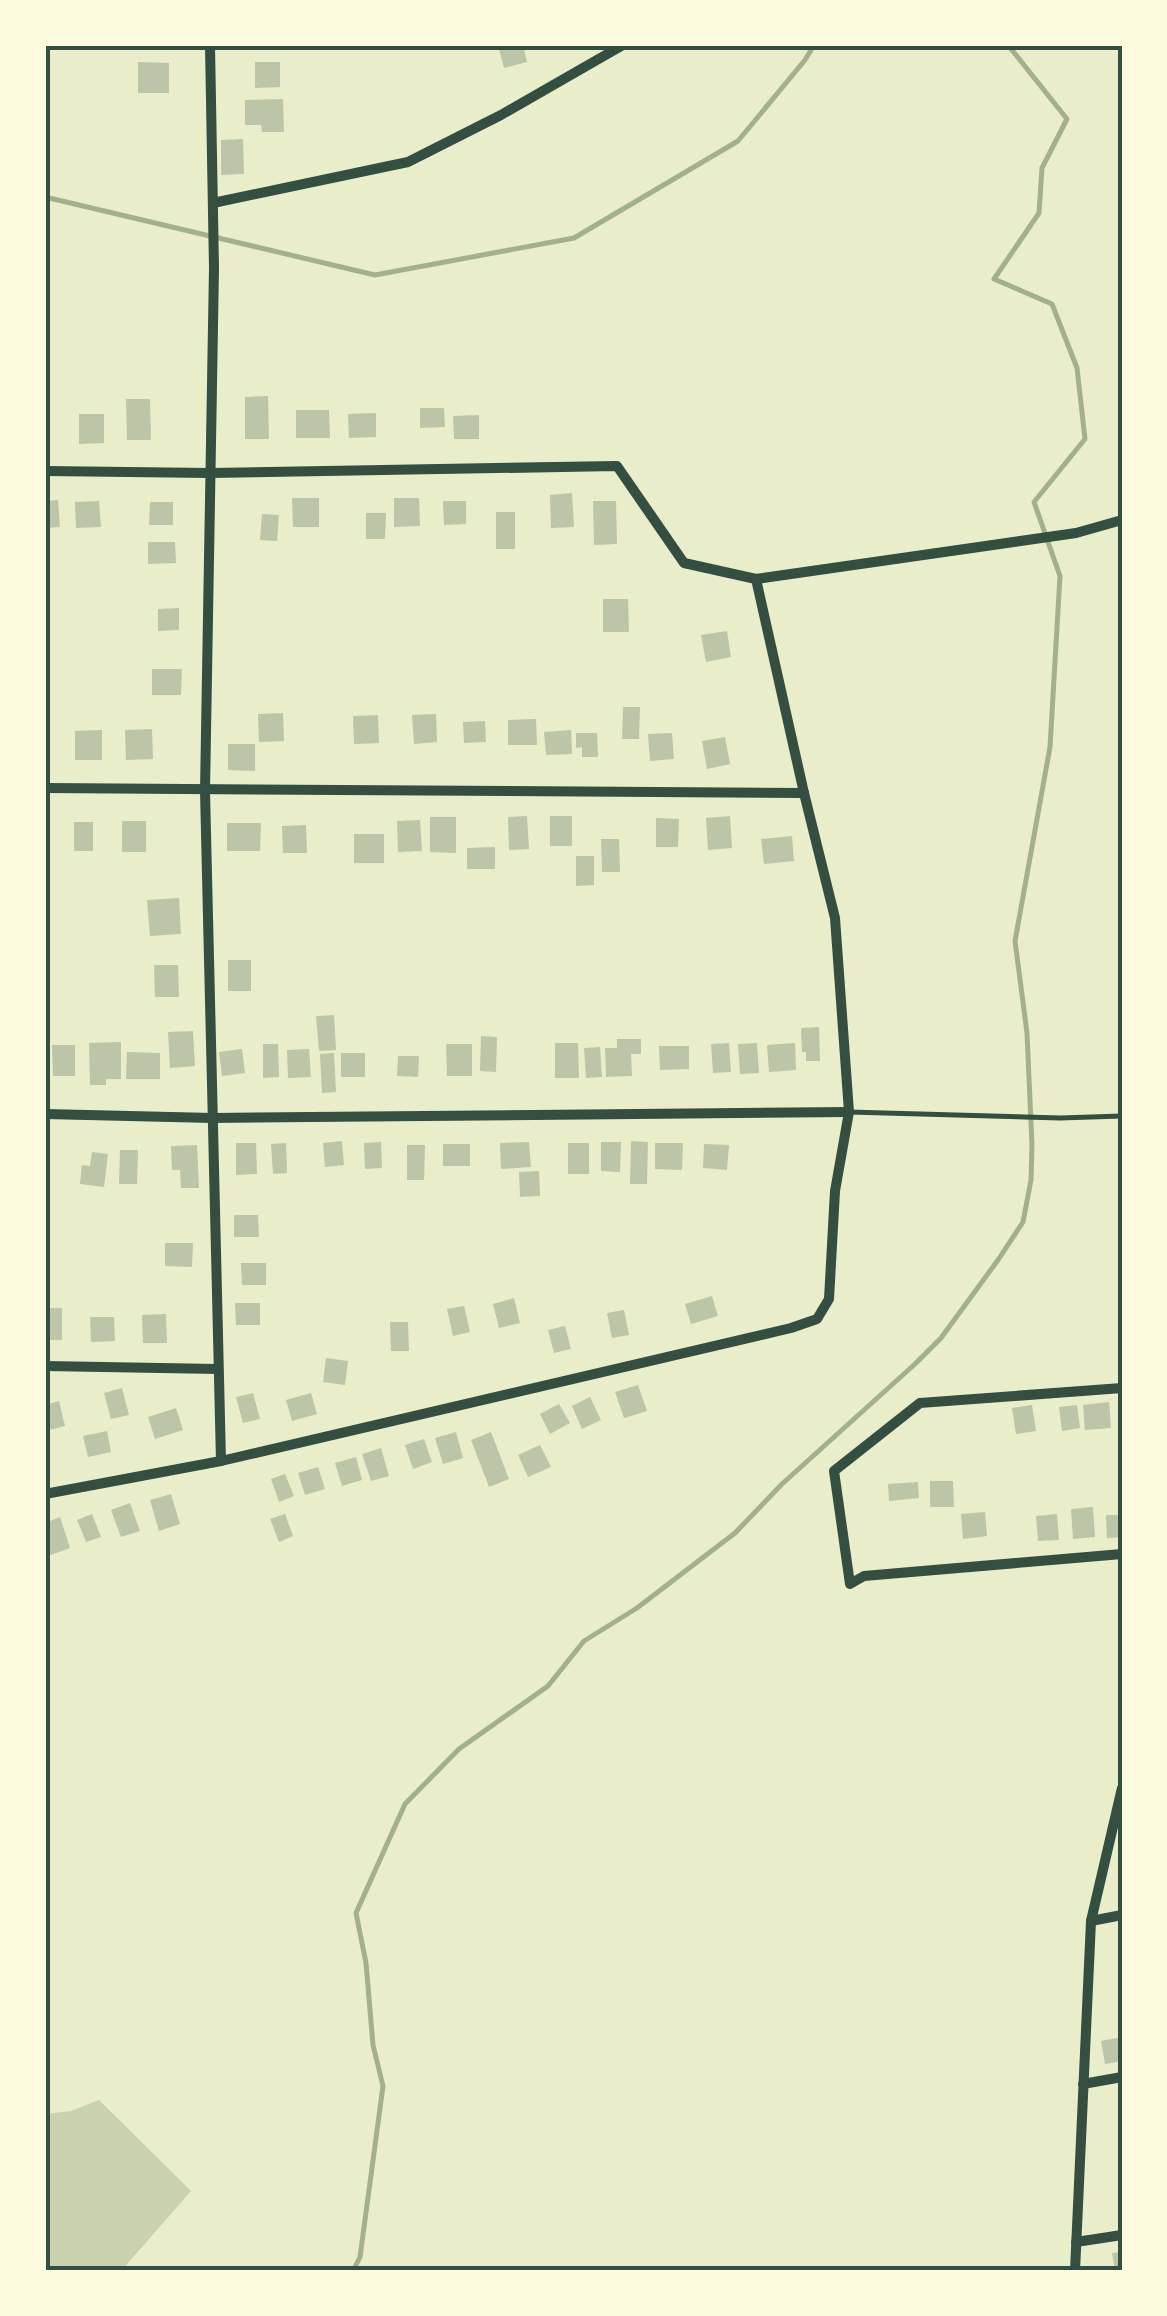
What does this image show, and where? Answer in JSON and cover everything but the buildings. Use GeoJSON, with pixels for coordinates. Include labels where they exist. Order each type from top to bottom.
{"type":"FeatureCollection","features":[{"type":"Feature","properties":{"kind":"street"},"geometry":{"type":"LineString","coordinates":[[210,45],[214,268],[205,790],[220,1461]]}},
{"type":"Feature","properties":{"kind":"street"},"geometry":{"type":"LineString","coordinates":[[213,202],[408,162],[624,45]]}},
{"type":"Feature","properties":{"kind":"street"},"geometry":{"type":"LineString","coordinates":[[45,471],[210,473],[618,466],[684,563],[756,579],[1076,533],[1122,520]]}},
{"type":"Feature","properties":{"kind":"street"},"geometry":{"type":"LineString","coordinates":[[45,1494],[220,1461],[817,1319],[829,1299],[835,1192],[849,1112],[835,918],[756,579]]}},
{"type":"Feature","properties":{"kind":"street"},"geometry":{"type":"LineString","coordinates":[[45,788],[804,793]]}},
{"type":"Feature","properties":{"kind":"street"},"geometry":{"type":"LineString","coordinates":[[45,1114],[213,1118],[849,1112]]}},
{"type":"Feature","properties":{"kind":"street"},"geometry":{"type":"LineString","coordinates":[[45,1366],[218,1369]]}},
{"type":"Feature","properties":{"kind":"street"},"geometry":{"type":"LineString","coordinates":[[1122,1388],[920,1403],[834,1471],[850,1584],[864,1576],[1122,1554]]}},
{"type":"Feature","properties":{"kind":"street"},"geometry":{"type":"LineString","coordinates":[[1075,2271],[1091,1920],[1122,1788]]}},
{"type":"Feature","properties":{"kind":"street"},"geometry":{"type":"LineString","coordinates":[[1091,1920],[1122,1916]]}},
{"type":"Feature","properties":{"kind":"street"},"geometry":{"type":"LineString","coordinates":[[1082,2084],[1122,2078]]}},
{"type":"Feature","properties":{"kind":"street"},"geometry":{"type":"LineString","coordinates":[[1076,2242],[1122,2235]]}},
{"type":"Feature","properties":{"kind":"lane"},"geometry":{"type":"LineString","coordinates":[[849,1112],[1122,1116]]}},
{"type":"Feature","properties":{"kind":"green space"},"geometry":{"type":"Polygon","coordinates":[[[99,2100],[191,2191],[121,2271],[45,2271],[45,2114],[71,2111],[99,2100]]]}},
{"type":"Feature","properties":{"kind":"waterway"},"geometry":{"type":"LineString","coordinates":[[45,197],[375,275],[574,238],[738,141],[814,45]]}},
{"type":"Feature","properties":{"kind":"waterway"},"geometry":{"type":"LineString","coordinates":[[353,2271],[360,2257],[383,2086],[373,2045],[366,1963],[356,1913],[405,1804],[459,1749],[548,1686],[584,1641],[637,1608],[735,1533],[782,1484],[915,1364],[941,1338],[1023,1222],[1031,1180],[1032,1145],[1027,1033],[1015,941],[1050,747],[1060,576],[1034,502],[1085,439],[1077,368],[1052,304],[994,279],[1039,213],[1042,168],[1067,119],[1008,45]]}}]}
